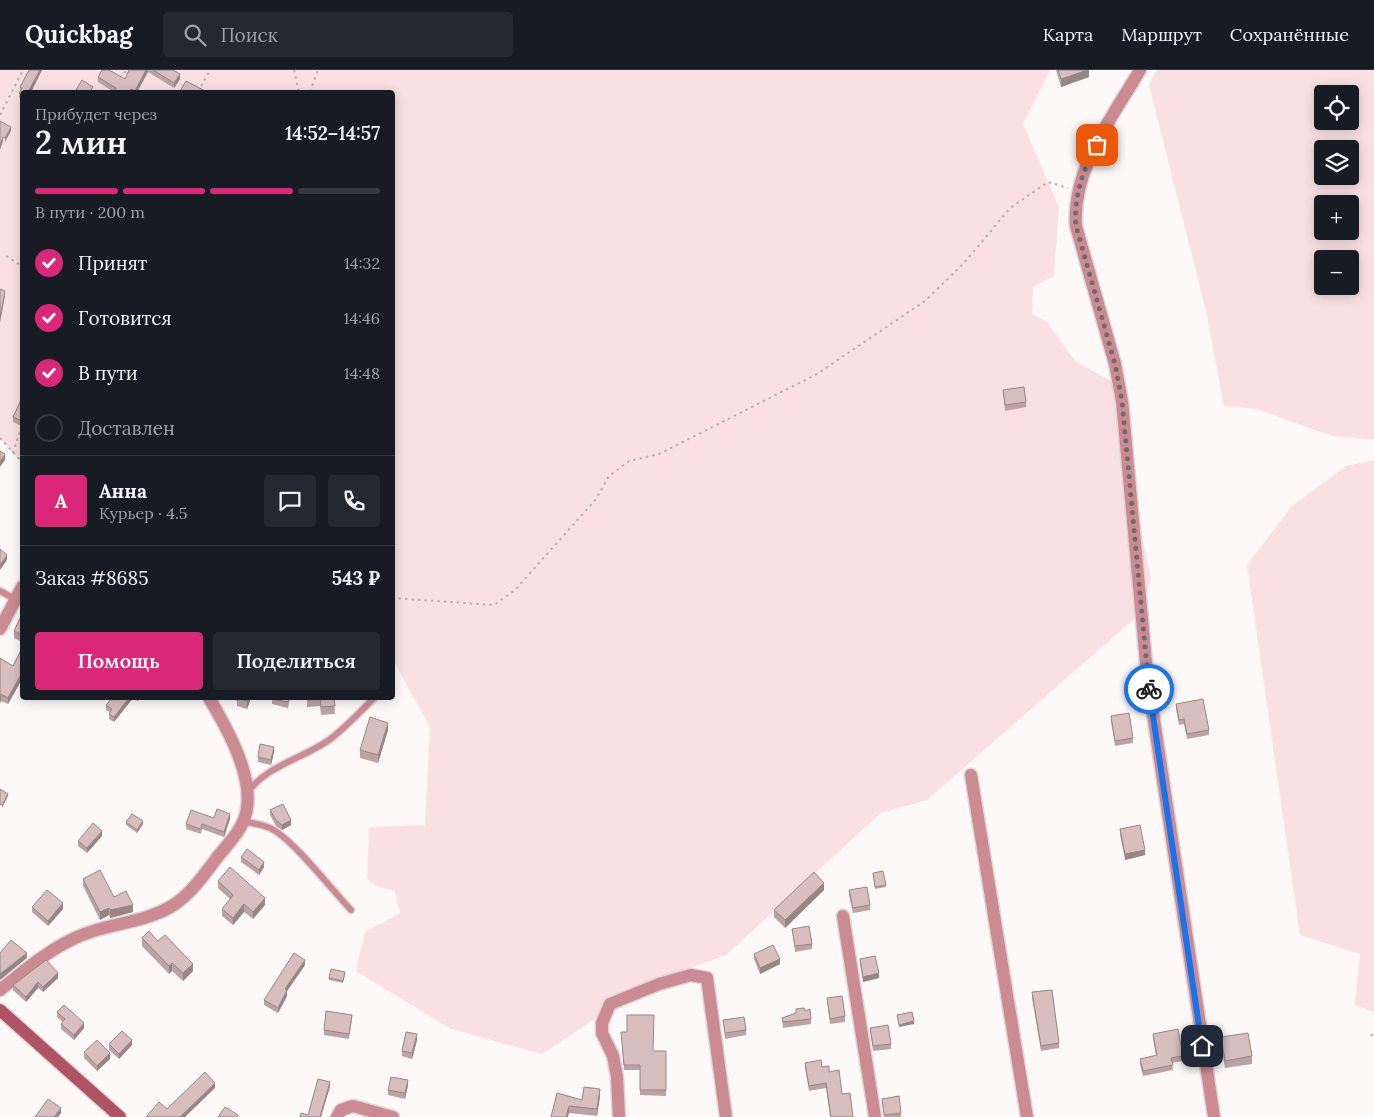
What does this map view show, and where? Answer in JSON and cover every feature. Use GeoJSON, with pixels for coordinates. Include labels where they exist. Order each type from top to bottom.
{"type":"FeatureCollection","features":[{"type":"Feature","properties":{"kind":"street"},"geometry":{"type":"LineString","coordinates":[[1140,70],[1088,160],[1077,190],[1074,207],[1076,226],[1115,364],[1122,401],[1147,674],[1214,1117]]}},
{"type":"Feature","properties":{"kind":"street"},"geometry":{"type":"LineString","coordinates":[[0,629],[20,590]]}},
{"type":"Feature","properties":{"kind":"street"},"geometry":{"type":"LineString","coordinates":[[0,990],[44,954],[73,939],[91,932],[129,923],[172,906],[203,876],[244,822],[248,793],[242,766],[227,728],[210,700]]}},
{"type":"Feature","properties":{"kind":"street"},"geometry":{"type":"LineString","coordinates":[[970,775],[1027,1117]]}},
{"type":"Feature","properties":{"kind":"street"},"geometry":{"type":"LineString","coordinates":[[843,916],[875,1117]]}},
{"type":"Feature","properties":{"kind":"street"},"geometry":{"type":"LineString","coordinates":[[619,1117],[617,1077],[613,1056],[602,1028],[604,1016],[610,1004],[659,984],[691,975],[707,978],[726,1117]]}},
{"type":"Feature","properties":{"kind":"street"},"geometry":{"type":"LineString","coordinates":[[0,1010],[120,1117]]}},
{"type":"Feature","properties":{"kind":"street"},"geometry":{"type":"LineString","coordinates":[[337,1117],[341,1110],[354,1106],[393,1117]]}},
{"type":"Feature","properties":{"kind":"lane"},"geometry":{"type":"LineString","coordinates":[[0,591],[15,599]]}},
{"type":"Feature","properties":{"kind":"lane"},"geometry":{"type":"LineString","coordinates":[[248,793],[262,777],[310,752],[330,739],[372,700]]}},
{"type":"Feature","properties":{"kind":"lane"},"geometry":{"type":"LineString","coordinates":[[244,822],[266,826],[285,839],[351,910]]}},
{"type":"Feature","properties":{"kind":"path"},"geometry":{"type":"LineString","coordinates":[[0,115],[23,70]]}},
{"type":"Feature","properties":{"kind":"path"},"geometry":{"type":"LineString","coordinates":[[118,85],[126,70]]}},
{"type":"Feature","properties":{"kind":"path"},"geometry":{"type":"LineString","coordinates":[[199,90],[210,70]]}},
{"type":"Feature","properties":{"kind":"path"},"geometry":{"type":"LineString","coordinates":[[294,70],[299,90]]}},
{"type":"Feature","properties":{"kind":"path"},"geometry":{"type":"LineString","coordinates":[[311,90],[318,70]]}},
{"type":"Feature","properties":{"kind":"path"},"geometry":{"type":"LineString","coordinates":[[395,599],[494,605],[515,590],[596,499],[609,476],[628,461],[659,454],[818,374],[925,301],[964,263],[1010,208],[1048,182],[1077,190]]}},
{"type":"Feature","properties":{"kind":"path"},"geometry":{"type":"LineString","coordinates":[[6,256],[20,265]]}},
{"type":"Feature","properties":{"kind":"path"},"geometry":{"type":"LineString","coordinates":[[13,453],[20,431]]}},
{"type":"Feature","properties":{"kind":"path"},"geometry":{"type":"LineString","coordinates":[[0,438],[20,460]]}},
{"type":"Feature","properties":{"kind":"path"},"geometry":{"type":"LineString","coordinates":[[1374,1034],[1371,1034],[1374,1038]]}},
{"type":"Feature","properties":{"kind":"shaded area"},"geometry":{"type":"Polygon","coordinates":[[[0,70],[1050,70],[1023,124],[1059,207],[1054,276],[1033,287],[1032,314],[1047,322],[1076,362],[1119,385],[1124,444],[1151,579],[1142,612],[927,800],[881,813],[726,955],[651,982],[542,1054],[451,1029],[356,971],[365,932],[400,913],[395,891],[378,887],[367,879],[369,827],[425,825],[430,727],[395,664],[395,90],[20,90],[20,461],[0,439],[0,70]]]}},
{"type":"Feature","properties":{"kind":"shaded area"},"geometry":{"type":"Polygon","coordinates":[[[1157,70],[1374,70],[1374,440],[1332,436],[1257,409],[1224,406],[1206,311],[1149,85],[1157,70]]]}},
{"type":"Feature","properties":{"kind":"shaded area"},"geometry":{"type":"Polygon","coordinates":[[[1374,460],[1374,1012],[1355,1005],[1360,954],[1300,935],[1247,565],[1292,506],[1346,466],[1374,460]]]}},
{"type":"Feature","properties":{"kind":"building"},"geometry":{"type":"Polygon","coordinates":[[[29,70],[40,70],[29,90],[21,90],[22,88],[20,87],[29,70]]]}},
{"type":"Feature","properties":{"kind":"building"},"geometry":{"type":"Polygon","coordinates":[[[102,70],[109,70],[125,79],[129,70],[146,70],[136,90],[115,90],[116,88],[98,77],[102,70]]]}},
{"type":"Feature","properties":{"kind":"building"},"geometry":{"type":"Polygon","coordinates":[[[153,70],[173,70],[180,74],[174,83],[153,70]]]}},
{"type":"Feature","properties":{"kind":"building"},"geometry":{"type":"Polygon","coordinates":[[[1058,70],[1088,70],[1061,79],[1058,70]]]}},
{"type":"Feature","properties":{"kind":"building"},"geometry":{"type":"Polygon","coordinates":[[[82,80],[93,87],[91,90],[76,90],[82,80]]]}},
{"type":"Feature","properties":{"kind":"building"},"geometry":{"type":"Polygon","coordinates":[[[186,81],[203,90],[181,90],[186,81]]]}},
{"type":"Feature","properties":{"kind":"building"},"geometry":{"type":"Polygon","coordinates":[[[0,121],[11,127],[5,138],[3,137],[0,146],[0,121]]]}},
{"type":"Feature","properties":{"kind":"building"},"geometry":{"type":"Polygon","coordinates":[[[0,289],[5,291],[0,318],[0,289]]]}},
{"type":"Feature","properties":{"kind":"building"},"geometry":{"type":"Polygon","coordinates":[[[1024,387],[1026,402],[1005,405],[1003,390],[1024,387]]]}},
{"type":"Feature","properties":{"kind":"building"},"geometry":{"type":"Polygon","coordinates":[[[20,402],[20,420],[13,417],[20,402]]]}},
{"type":"Feature","properties":{"kind":"building"},"geometry":{"type":"Polygon","coordinates":[[[0,451],[5,454],[0,462],[0,451]]]}},
{"type":"Feature","properties":{"kind":"building"},"geometry":{"type":"Polygon","coordinates":[[[0,549],[7,555],[0,565],[0,549]]]}},
{"type":"Feature","properties":{"kind":"building"},"geometry":{"type":"Polygon","coordinates":[[[20,618],[20,634],[14,631],[20,618]]]}},
{"type":"Feature","properties":{"kind":"building"},"geometry":{"type":"Polygon","coordinates":[[[20,652],[20,677],[8,698],[1,694],[0,697],[0,658],[13,666],[20,652]]]}},
{"type":"Feature","properties":{"kind":"building"},"geometry":{"type":"Polygon","coordinates":[[[1203,699],[1209,730],[1187,734],[1184,719],[1179,720],[1176,704],[1203,699]]]}},
{"type":"Feature","properties":{"kind":"building"},"geometry":{"type":"Polygon","coordinates":[[[110,700],[127,700],[114,717],[109,714],[112,709],[106,705],[110,700]]]}},
{"type":"Feature","properties":{"kind":"building"},"geometry":{"type":"Polygon","coordinates":[[[320,700],[334,700],[335,706],[321,707],[320,700]]]}},
{"type":"Feature","properties":{"kind":"building"},"geometry":{"type":"Polygon","coordinates":[[[1129,713],[1133,738],[1115,741],[1111,716],[1129,713]]]}},
{"type":"Feature","properties":{"kind":"building"},"geometry":{"type":"Polygon","coordinates":[[[370,717],[388,723],[378,755],[360,750],[370,717]]]}},
{"type":"Feature","properties":{"kind":"building"},"geometry":{"type":"Polygon","coordinates":[[[260,744],[274,747],[271,760],[258,757],[260,744]]]}},
{"type":"Feature","properties":{"kind":"building"},"geometry":{"type":"Polygon","coordinates":[[[0,789],[8,794],[2,805],[0,804],[0,789]]]}},
{"type":"Feature","properties":{"kind":"building"},"geometry":{"type":"Polygon","coordinates":[[[283,804],[291,820],[282,825],[276,820],[270,810],[283,804]]]}},
{"type":"Feature","properties":{"kind":"building"},"geometry":{"type":"Polygon","coordinates":[[[217,809],[230,814],[224,832],[202,824],[201,829],[186,824],[191,810],[214,818],[217,809]]]}},
{"type":"Feature","properties":{"kind":"building"},"geometry":{"type":"Polygon","coordinates":[[[132,814],[143,821],[137,830],[126,822],[132,814]]]}},
{"type":"Feature","properties":{"kind":"building"},"geometry":{"type":"Polygon","coordinates":[[[93,823],[102,831],[87,848],[78,841],[93,823]]]}},
{"type":"Feature","properties":{"kind":"building"},"geometry":{"type":"Polygon","coordinates":[[[1140,825],[1145,850],[1125,854],[1120,829],[1140,825]]]}},
{"type":"Feature","properties":{"kind":"building"},"geometry":{"type":"Polygon","coordinates":[[[247,849],[264,862],[259,870],[241,857],[247,849]]]}},
{"type":"Feature","properties":{"kind":"building"},"geometry":{"type":"Polygon","coordinates":[[[230,867],[265,898],[253,912],[244,904],[233,918],[222,909],[233,895],[218,881],[230,867]]]}},
{"type":"Feature","properties":{"kind":"building"},"geometry":{"type":"Polygon","coordinates":[[[100,870],[114,897],[126,891],[133,905],[110,910],[109,908],[100,912],[83,879],[100,870]]]}},
{"type":"Feature","properties":{"kind":"building"},"geometry":{"type":"Polygon","coordinates":[[[883,871],[886,885],[875,887],[873,873],[883,871]]]}},
{"type":"Feature","properties":{"kind":"building"},"geometry":{"type":"Polygon","coordinates":[[[814,872],[824,883],[785,920],[774,910],[814,872]]]}},
{"type":"Feature","properties":{"kind":"building"},"geometry":{"type":"Polygon","coordinates":[[[867,887],[870,905],[853,908],[849,890],[867,887]]]}},
{"type":"Feature","properties":{"kind":"building"},"geometry":{"type":"Polygon","coordinates":[[[47,890],[63,903],[48,921],[32,907],[47,890]]]}},
{"type":"Feature","properties":{"kind":"building"},"geometry":{"type":"Polygon","coordinates":[[[809,926],[812,944],[795,946],[792,929],[809,926]]]}},
{"type":"Feature","properties":{"kind":"building"},"geometry":{"type":"Polygon","coordinates":[[[149,931],[158,941],[165,935],[193,964],[183,973],[172,963],[169,966],[142,938],[149,931]]]}},
{"type":"Feature","properties":{"kind":"building"},"geometry":{"type":"Polygon","coordinates":[[[11,940],[27,953],[0,974],[0,953],[11,940]]]}},
{"type":"Feature","properties":{"kind":"building"},"geometry":{"type":"Polygon","coordinates":[[[773,945],[780,959],[760,968],[754,954],[773,945]]]}},
{"type":"Feature","properties":{"kind":"building"},"geometry":{"type":"Polygon","coordinates":[[[294,953],[305,960],[285,989],[287,990],[278,1008],[264,1000],[294,953]]]}},
{"type":"Feature","properties":{"kind":"building"},"geometry":{"type":"Polygon","coordinates":[[[875,956],[879,973],[863,977],[860,959],[875,956]]]}},
{"type":"Feature","properties":{"kind":"building"},"geometry":{"type":"Polygon","coordinates":[[[46,960],[58,973],[43,987],[38,982],[26,997],[13,985],[46,960]]]}},
{"type":"Feature","properties":{"kind":"building"},"geometry":{"type":"Polygon","coordinates":[[[331,969],[345,972],[343,981],[329,978],[331,969]]]}},
{"type":"Feature","properties":{"kind":"building"},"geometry":{"type":"Polygon","coordinates":[[[1052,990],[1059,1043],[1041,1046],[1032,992],[1052,990]]]}},
{"type":"Feature","properties":{"kind":"building"},"geometry":{"type":"Polygon","coordinates":[[[842,996],[845,1016],[830,1019],[827,998],[842,996]]]}},
{"type":"Feature","properties":{"kind":"building"},"geometry":{"type":"Polygon","coordinates":[[[64,1005],[84,1023],[74,1035],[61,1024],[65,1019],[57,1012],[64,1005]]]}},
{"type":"Feature","properties":{"kind":"building"},"geometry":{"type":"Polygon","coordinates":[[[804,1008],[805,1011],[810,1009],[811,1019],[783,1022],[782,1018],[796,1013],[796,1009],[804,1008]]]}},
{"type":"Feature","properties":{"kind":"building"},"geometry":{"type":"Polygon","coordinates":[[[326,1011],[352,1015],[349,1034],[324,1030],[326,1011]]]}},
{"type":"Feature","properties":{"kind":"building"},"geometry":{"type":"Polygon","coordinates":[[[912,1012],[914,1021],[899,1025],[897,1015],[912,1012]]]}},
{"type":"Feature","properties":{"kind":"building"},"geometry":{"type":"Polygon","coordinates":[[[627,1015],[654,1015],[653,1051],[666,1051],[666,1090],[640,1090],[640,1065],[624,1065],[621,1032],[627,1032],[627,1015]]]}},
{"type":"Feature","properties":{"kind":"building"},"geometry":{"type":"Polygon","coordinates":[[[744,1017],[746,1030],[725,1033],[723,1020],[744,1017]]]}},
{"type":"Feature","properties":{"kind":"building"},"geometry":{"type":"Polygon","coordinates":[[[888,1025],[891,1044],[873,1046],[870,1028],[888,1025]]]}},
{"type":"Feature","properties":{"kind":"building"},"geometry":{"type":"Polygon","coordinates":[[[1178,1029],[1183,1056],[1171,1058],[1173,1065],[1143,1071],[1140,1059],[1157,1055],[1153,1034],[1178,1029]]]}},
{"type":"Feature","properties":{"kind":"building"},"geometry":{"type":"Polygon","coordinates":[[[122,1031],[132,1040],[119,1054],[109,1044],[122,1031]]]}},
{"type":"Feature","properties":{"kind":"building"},"geometry":{"type":"Polygon","coordinates":[[[406,1032],[417,1034],[412,1053],[402,1051],[406,1032]]]}},
{"type":"Feature","properties":{"kind":"building"},"geometry":{"type":"Polygon","coordinates":[[[1248,1033],[1252,1056],[1225,1061],[1221,1037],[1248,1033]]]}},
{"type":"Feature","properties":{"kind":"building"},"geometry":{"type":"Polygon","coordinates":[[[97,1040],[110,1053],[97,1066],[84,1052],[97,1040]]]}},
{"type":"Feature","properties":{"kind":"building"},"geometry":{"type":"Polygon","coordinates":[[[821,1060],[822,1067],[829,1066],[829,1072],[839,1070],[842,1094],[850,1093],[853,1117],[831,1117],[826,1083],[809,1086],[805,1063],[821,1060]]]}},
{"type":"Feature","properties":{"kind":"building"},"geometry":{"type":"Polygon","coordinates":[[[205,1072],[215,1083],[180,1117],[146,1117],[159,1102],[167,1109],[205,1072]]]}},
{"type":"Feature","properties":{"kind":"building"},"geometry":{"type":"Polygon","coordinates":[[[391,1077],[408,1080],[405,1093],[388,1090],[391,1077]]]}},
{"type":"Feature","properties":{"kind":"building"},"geometry":{"type":"Polygon","coordinates":[[[318,1079],[330,1082],[320,1117],[300,1117],[301,1113],[308,1115],[318,1079]]]}},
{"type":"Feature","properties":{"kind":"building"},"geometry":{"type":"Polygon","coordinates":[[[584,1087],[600,1089],[597,1109],[569,1106],[566,1117],[551,1117],[557,1093],[582,1100],[584,1087]]]}},
{"type":"Feature","properties":{"kind":"building"},"geometry":{"type":"Polygon","coordinates":[[[899,1096],[901,1113],[884,1115],[882,1099],[899,1096]]]}},
{"type":"Feature","properties":{"kind":"building"},"geometry":{"type":"Polygon","coordinates":[[[48,1099],[61,1108],[54,1117],[35,1117],[48,1099]]]}},
{"type":"Feature","properties":{"kind":"building"},"geometry":{"type":"Polygon","coordinates":[[[225,1107],[238,1115],[237,1117],[218,1117],[225,1107]]]}},
{"type":"Feature","properties":{"kind":"way so far"},"geometry":{"type":"LineString","coordinates":[[1097,145],[1088,160],[1077,190],[1074,207],[1076,226],[1115,364],[1122,401],[1149,689]]}},
{"type":"Feature","properties":{"kind":"route"},"geometry":{"type":"LineString","coordinates":[[1149,689],[1202,1046]]}}]}
